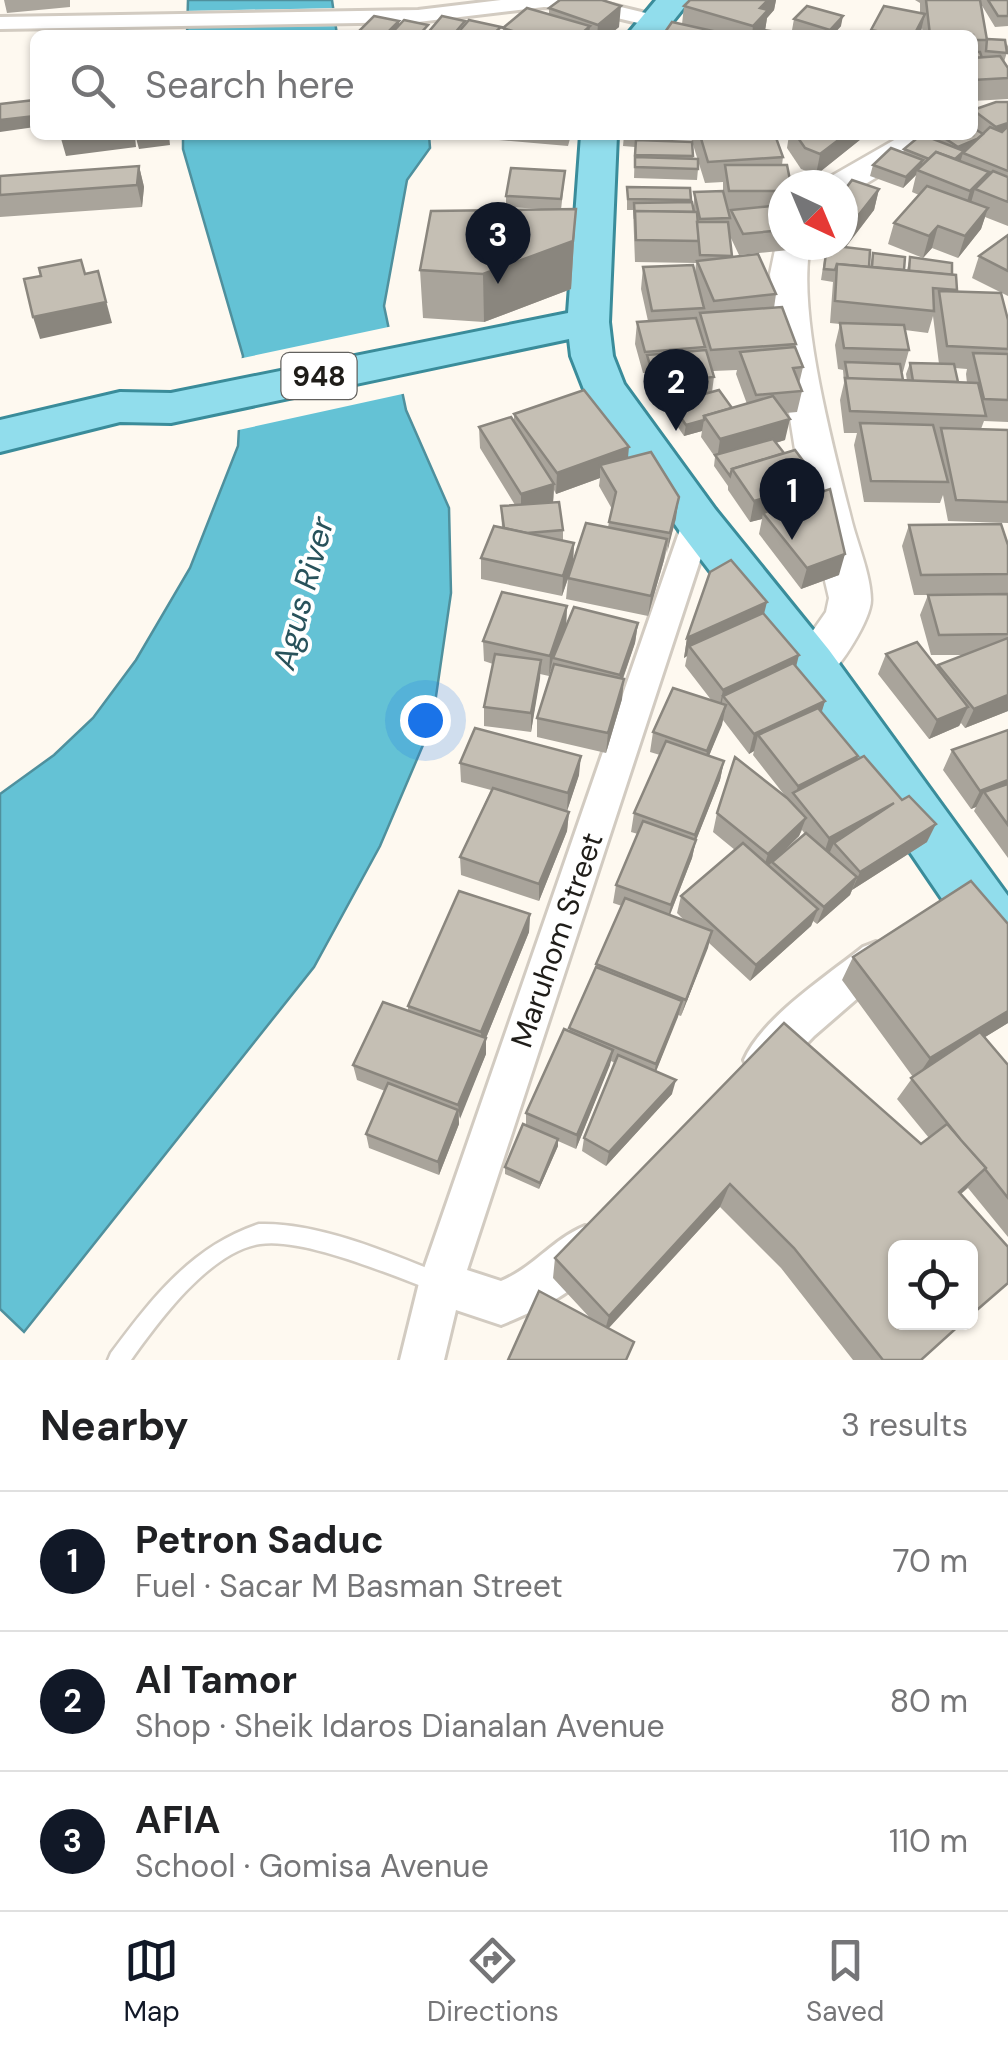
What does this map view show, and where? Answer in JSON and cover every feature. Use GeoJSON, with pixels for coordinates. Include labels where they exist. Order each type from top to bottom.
{"type":"FeatureCollection","features":[{"type":"Feature","properties":{"kind":"main road"},"geometry":{"type":"LineString","coordinates":[[599,140],[588,322],[592,356],[603,387],[698,521],[811,665],[935,911],[1008,945]]}},
{"type":"Feature","properties":{"kind":"main road"},"geometry":{"type":"LineString","coordinates":[[858,174],[916,140]]}},
{"type":"Feature","properties":{"kind":"main road"},"geometry":{"type":"LineString","coordinates":[[790,260],[788,274],[794,331],[817,462],[850,598],[846,618],[811,665]]}},
{"type":"Feature","properties":{"kind":"main road","name":"948"},"geometry":{"type":"LineString","coordinates":[[0,436],[120,407],[187,404],[588,322]]}},
{"type":"Feature","properties":{"kind":"main road","name":"948"},"geometry":{"type":"LineString","coordinates":[[0,458],[125,429],[187,404]]}},
{"type":"Feature","properties":{"kind":"street"},"geometry":{"type":"LineString","coordinates":[[0,23],[418,16],[559,1],[655,13]]}},
{"type":"Feature","properties":{"kind":"street","name":"Maruhom Street"},"geometry":{"type":"LineString","coordinates":[[422,1360],[440,1283],[698,521]]}},
{"type":"Feature","properties":{"kind":"street"},"geometry":{"type":"LineString","coordinates":[[735,1091],[800,1023],[935,911]]}},
{"type":"Feature","properties":{"kind":"street"},"geometry":{"type":"LineString","coordinates":[[440,1283],[501,1303],[533,1290],[574,1258],[608,1223]]}},
{"type":"Feature","properties":{"kind":"lane"},"geometry":{"type":"LineString","coordinates":[[118,1360],[148,1320],[192,1274],[230,1245],[260,1233],[294,1235],[440,1283]]}},
{"type":"Feature","properties":{"kind":"water"},"geometry":{"type":"Polygon","coordinates":[[[188,0],[332,0],[336,30],[187,30],[188,0]]]}},
{"type":"Feature","properties":{"kind":"water","name":"Agus River"},"geometry":{"type":"Polygon","coordinates":[[[183,140],[429,140],[430,148],[407,180],[384,306],[406,410],[449,508],[451,593],[432,724],[380,846],[314,967],[24,1332],[0,1309],[0,794],[54,755],[93,718],[136,660],[190,568],[238,446],[243,356],[183,140]]]}},
{"type":"Feature","properties":{"kind":"pier"},"geometry":{"type":"Polygon","coordinates":[[[338,8],[341,26],[182,28],[183,11],[338,8]]]}},
{"type":"Feature","properties":{"kind":"pier"},"geometry":{"type":"Polygon","coordinates":[[[393,326],[407,393],[234,431],[238,359],[393,326]]]}},
{"type":"Feature","properties":{"kind":"building"},"geometry":{"type":"Polygon","coordinates":[[[560,0],[602,0],[621,6],[598,25],[549,8],[560,0]]]}},
{"type":"Feature","properties":{"kind":"building"},"geometry":{"type":"Polygon","coordinates":[[[690,0],[768,0],[760,8],[768,10],[753,26],[684,6],[690,0]]]}},
{"type":"Feature","properties":{"kind":"building"},"geometry":{"type":"Polygon","coordinates":[[[926,0],[980,0],[987,40],[978,40],[978,30],[929,30],[926,0]]]}},
{"type":"Feature","properties":{"kind":"building"},"geometry":{"type":"Polygon","coordinates":[[[988,0],[1008,0],[1008,16],[998,16],[988,0]]]}},
{"type":"Feature","properties":{"kind":"building"},"geometry":{"type":"Polygon","coordinates":[[[807,6],[843,16],[830,30],[794,19],[807,6]]]}},
{"type":"Feature","properties":{"kind":"building"},"geometry":{"type":"Polygon","coordinates":[[[884,6],[925,14],[917,30],[871,30],[884,6]]]}},
{"type":"Feature","properties":{"kind":"building"},"geometry":{"type":"Polygon","coordinates":[[[527,8],[590,26],[586,30],[503,28],[527,8]]]}},
{"type":"Feature","properties":{"kind":"building"},"geometry":{"type":"Polygon","coordinates":[[[374,16],[399,21],[390,30],[360,30],[374,16]]]}},
{"type":"Feature","properties":{"kind":"building"},"geometry":{"type":"Polygon","coordinates":[[[442,16],[465,21],[457,30],[430,30],[442,16]]]}},
{"type":"Feature","properties":{"kind":"building"},"geometry":{"type":"Polygon","coordinates":[[[404,20],[428,25],[424,30],[395,30],[404,20]]]}},
{"type":"Feature","properties":{"kind":"building"},"geometry":{"type":"Polygon","coordinates":[[[469,20],[501,27],[498,30],[460,30],[469,20]]]}},
{"type":"Feature","properties":{"kind":"building"},"geometry":{"type":"Polygon","coordinates":[[[672,22],[708,30],[666,30],[672,22]]]}},
{"type":"Feature","properties":{"kind":"building"},"geometry":{"type":"Polygon","coordinates":[[[987,39],[1005,40],[1007,53],[986,51],[987,39]]]}},
{"type":"Feature","properties":{"kind":"building"},"geometry":{"type":"Polygon","coordinates":[[[1000,56],[1008,68],[1008,78],[978,80],[978,58],[1000,56]]]}},
{"type":"Feature","properties":{"kind":"building"},"geometry":{"type":"Polygon","coordinates":[[[30,101],[30,117],[0,120],[0,104],[30,101]]]}},
{"type":"Feature","properties":{"kind":"building"},"geometry":{"type":"Polygon","coordinates":[[[1008,102],[1008,123],[996,127],[978,114],[978,108],[1008,102]]]}},
{"type":"Feature","properties":{"kind":"building"},"geometry":{"type":"Polygon","coordinates":[[[1008,126],[1008,171],[963,153],[990,127],[1002,132],[1008,126]]]}},
{"type":"Feature","properties":{"kind":"building"},"geometry":{"type":"Polygon","coordinates":[[[636,140],[692,142],[693,156],[635,155],[636,140]]]}},
{"type":"Feature","properties":{"kind":"building"},"geometry":{"type":"Polygon","coordinates":[[[701,140],[777,140],[783,157],[708,162],[701,140]]]}},
{"type":"Feature","properties":{"kind":"building"},"geometry":{"type":"Polygon","coordinates":[[[799,140],[838,140],[820,154],[805,148],[799,140]]]}},
{"type":"Feature","properties":{"kind":"building"},"geometry":{"type":"Polygon","coordinates":[[[915,140],[934,140],[964,151],[955,159],[936,152],[929,159],[904,149],[915,140]]]}},
{"type":"Feature","properties":{"kind":"building"},"geometry":{"type":"Polygon","coordinates":[[[948,140],[975,140],[958,147],[948,140]]]}},
{"type":"Feature","properties":{"kind":"building"},"geometry":{"type":"Polygon","coordinates":[[[891,148],[923,160],[906,177],[873,165],[891,148]]]}},
{"type":"Feature","properties":{"kind":"building"},"geometry":{"type":"Polygon","coordinates":[[[936,152],[989,172],[970,191],[917,170],[936,152]]]}},
{"type":"Feature","properties":{"kind":"building"},"geometry":{"type":"Polygon","coordinates":[[[635,157],[698,159],[698,169],[635,167],[635,157]]]}},
{"type":"Feature","properties":{"kind":"building"},"geometry":{"type":"Polygon","coordinates":[[[725,165],[787,165],[788,170],[768,170],[768,191],[729,191],[725,165]]]}},
{"type":"Feature","properties":{"kind":"building"},"geometry":{"type":"Polygon","coordinates":[[[139,166],[137,185],[0,195],[0,176],[139,166]]]}},
{"type":"Feature","properties":{"kind":"building"},"geometry":{"type":"Polygon","coordinates":[[[511,168],[565,171],[561,199],[506,196],[511,168]]]}},
{"type":"Feature","properties":{"kind":"building"},"geometry":{"type":"Polygon","coordinates":[[[993,171],[1008,177],[1008,202],[975,189],[993,171]]]}},
{"type":"Feature","properties":{"kind":"building"},"geometry":{"type":"Polygon","coordinates":[[[858,182],[879,189],[858,216],[858,182]]]}},
{"type":"Feature","properties":{"kind":"building"},"geometry":{"type":"Polygon","coordinates":[[[927,186],[988,208],[965,236],[938,226],[929,236],[894,223],[927,186]]]}},
{"type":"Feature","properties":{"kind":"building"},"geometry":{"type":"Polygon","coordinates":[[[627,187],[690,188],[691,200],[628,199],[627,187]]]}},
{"type":"Feature","properties":{"kind":"building"},"geometry":{"type":"Polygon","coordinates":[[[723,191],[730,218],[700,219],[694,192],[723,191]]]}},
{"type":"Feature","properties":{"kind":"building"},"geometry":{"type":"Polygon","coordinates":[[[692,202],[694,212],[635,211],[635,219],[634,203],[692,202]]]}},
{"type":"Feature","properties":{"kind":"building"},"geometry":{"type":"Polygon","coordinates":[[[768,206],[768,232],[743,234],[731,210],[768,206]]]}},
{"type":"Feature","properties":{"kind":"building"},"geometry":{"type":"Polygon","coordinates":[[[576,209],[573,241],[483,274],[420,270],[431,211],[576,209]]]}},
{"type":"Feature","properties":{"kind":"building"},"geometry":{"type":"Polygon","coordinates":[[[635,211],[697,212],[699,241],[636,240],[635,211]]]}},
{"type":"Feature","properties":{"kind":"building"},"geometry":{"type":"Polygon","coordinates":[[[697,222],[728,222],[732,256],[700,255],[697,222]]]}},
{"type":"Feature","properties":{"kind":"building"},"geometry":{"type":"Polygon","coordinates":[[[1008,235],[1008,271],[979,256],[1008,235]]]}},
{"type":"Feature","properties":{"kind":"building"},"geometry":{"type":"Polygon","coordinates":[[[858,249],[870,250],[869,267],[837,264],[835,270],[824,269],[825,260],[858,260],[858,249]]]}},
{"type":"Feature","properties":{"kind":"building"},"geometry":{"type":"Polygon","coordinates":[[[873,253],[905,257],[904,270],[872,267],[873,253]]]}},
{"type":"Feature","properties":{"kind":"building"},"geometry":{"type":"Polygon","coordinates":[[[758,254],[776,294],[714,301],[697,261],[758,254]]]}},
{"type":"Feature","properties":{"kind":"building"},"geometry":{"type":"Polygon","coordinates":[[[910,257],[952,263],[952,275],[909,271],[910,257]]]}},
{"type":"Feature","properties":{"kind":"building"},"geometry":{"type":"Polygon","coordinates":[[[81,260],[85,274],[98,271],[106,302],[33,317],[24,279],[41,276],[39,268],[81,260]]]}},
{"type":"Feature","properties":{"kind":"building"},"geometry":{"type":"Polygon","coordinates":[[[837,264],[956,275],[957,290],[933,288],[934,311],[835,301],[837,264]]]}},
{"type":"Feature","properties":{"kind":"building"},"geometry":{"type":"Polygon","coordinates":[[[693,265],[704,308],[652,311],[643,267],[693,265]]]}},
{"type":"Feature","properties":{"kind":"building"},"geometry":{"type":"Polygon","coordinates":[[[939,291],[1001,293],[1008,320],[1008,349],[947,346],[939,291]]]}},
{"type":"Feature","properties":{"kind":"building"},"geometry":{"type":"Polygon","coordinates":[[[782,307],[796,344],[711,350],[700,313],[782,307]]]}},
{"type":"Feature","properties":{"kind":"building"},"geometry":{"type":"Polygon","coordinates":[[[696,318],[705,347],[645,352],[637,322],[696,318]]]}},
{"type":"Feature","properties":{"kind":"building"},"geometry":{"type":"Polygon","coordinates":[[[840,323],[904,325],[909,350],[844,348],[840,323]]]}},
{"type":"Feature","properties":{"kind":"building"},"geometry":{"type":"Polygon","coordinates":[[[795,347],[803,367],[793,368],[802,391],[756,395],[740,352],[795,347]]]}},
{"type":"Feature","properties":{"kind":"building"},"geometry":{"type":"Polygon","coordinates":[[[706,350],[714,377],[655,382],[647,355],[706,350]]]}},
{"type":"Feature","properties":{"kind":"building"},"geometry":{"type":"Polygon","coordinates":[[[973,353],[1008,354],[1008,400],[984,399],[973,353]]]}},
{"type":"Feature","properties":{"kind":"building"},"geometry":{"type":"Polygon","coordinates":[[[845,362],[900,364],[903,380],[848,379],[845,362]]]}},
{"type":"Feature","properties":{"kind":"building"},"geometry":{"type":"Polygon","coordinates":[[[910,363],[954,364],[958,382],[913,381],[910,363]]]}},
{"type":"Feature","properties":{"kind":"building"},"geometry":{"type":"Polygon","coordinates":[[[845,378],[978,383],[986,416],[850,411],[845,378]]]}},
{"type":"Feature","properties":{"kind":"building"},"geometry":{"type":"Polygon","coordinates":[[[584,390],[629,447],[557,473],[514,414],[584,390]]]}},
{"type":"Feature","properties":{"kind":"building"},"geometry":{"type":"Polygon","coordinates":[[[719,390],[732,408],[686,425],[671,403],[719,390]]]}},
{"type":"Feature","properties":{"kind":"building"},"geometry":{"type":"Polygon","coordinates":[[[773,396],[790,419],[720,439],[704,416],[773,396]]]}},
{"type":"Feature","properties":{"kind":"building"},"geometry":{"type":"Polygon","coordinates":[[[511,417],[554,484],[521,494],[479,427],[511,417]]]}},
{"type":"Feature","properties":{"kind":"building"},"geometry":{"type":"Polygon","coordinates":[[[860,423],[933,425],[948,482],[871,481],[860,423]]]}},
{"type":"Feature","properties":{"kind":"building"},"geometry":{"type":"Polygon","coordinates":[[[941,428],[1008,430],[1008,502],[956,500],[941,428]]]}},
{"type":"Feature","properties":{"kind":"building"},"geometry":{"type":"Polygon","coordinates":[[[773,439],[784,453],[732,469],[730,476],[715,455],[773,439]]]}},
{"type":"Feature","properties":{"kind":"building"},"geometry":{"type":"Polygon","coordinates":[[[795,450],[819,482],[754,501],[732,469],[795,450]]]}},
{"type":"Feature","properties":{"kind":"building"},"geometry":{"type":"Polygon","coordinates":[[[651,452],[679,497],[670,533],[609,522],[616,492],[600,465],[651,452]]]}},
{"type":"Feature","properties":{"kind":"building"},"geometry":{"type":"Polygon","coordinates":[[[810,489],[815,494],[830,489],[845,554],[807,568],[763,513],[791,503],[786,497],[810,489]]]}},
{"type":"Feature","properties":{"kind":"building"},"geometry":{"type":"Polygon","coordinates":[[[559,502],[563,530],[527,533],[504,528],[501,506],[559,502]]]}},
{"type":"Feature","properties":{"kind":"building"},"geometry":{"type":"Polygon","coordinates":[[[586,523],[667,539],[651,596],[568,578],[586,523]]]}},
{"type":"Feature","properties":{"kind":"building"},"geometry":{"type":"Polygon","coordinates":[[[1001,524],[1008,545],[1008,574],[921,575],[909,525],[1001,524]]]}},
{"type":"Feature","properties":{"kind":"building"},"geometry":{"type":"Polygon","coordinates":[[[494,526],[574,543],[563,576],[481,558],[494,526]]]}},
{"type":"Feature","properties":{"kind":"building"},"geometry":{"type":"Polygon","coordinates":[[[731,560],[767,602],[687,638],[710,572],[731,560]]]}},
{"type":"Feature","properties":{"kind":"building"},"geometry":{"type":"Polygon","coordinates":[[[502,592],[567,606],[550,656],[483,641],[502,592]]]}},
{"type":"Feature","properties":{"kind":"building"},"geometry":{"type":"Polygon","coordinates":[[[1008,594],[1008,634],[939,635],[928,595],[1008,594]]]}},
{"type":"Feature","properties":{"kind":"building"},"geometry":{"type":"Polygon","coordinates":[[[574,607],[638,623],[620,675],[553,658],[574,607]]]}},
{"type":"Feature","properties":{"kind":"building"},"geometry":{"type":"Polygon","coordinates":[[[763,613],[799,655],[723,690],[689,646],[763,613]]]}},
{"type":"Feature","properties":{"kind":"building"},"geometry":{"type":"Polygon","coordinates":[[[1008,638],[1008,695],[974,709],[938,665],[1008,638]]]}},
{"type":"Feature","properties":{"kind":"building"},"geometry":{"type":"Polygon","coordinates":[[[917,642],[968,707],[937,720],[886,654],[917,642]]]}},
{"type":"Feature","properties":{"kind":"building"},"geometry":{"type":"Polygon","coordinates":[[[495,654],[541,660],[531,713],[484,707],[495,654]]]}},
{"type":"Feature","properties":{"kind":"building"},"geometry":{"type":"Polygon","coordinates":[[[793,663],[825,701],[754,734],[723,696],[793,663]]]}},
{"type":"Feature","properties":{"kind":"building"},"geometry":{"type":"Polygon","coordinates":[[[554,664],[624,679],[608,733],[537,718],[554,664]]]}},
{"type":"Feature","properties":{"kind":"building"},"geometry":{"type":"Polygon","coordinates":[[[673,688],[726,705],[707,751],[653,732],[673,688]]]}},
{"type":"Feature","properties":{"kind":"building"},"geometry":{"type":"Polygon","coordinates":[[[818,708],[858,756],[798,786],[758,735],[818,708]]]}},
{"type":"Feature","properties":{"kind":"building"},"geometry":{"type":"Polygon","coordinates":[[[475,728],[581,756],[568,793],[460,763],[475,728]]]}},
{"type":"Feature","properties":{"kind":"building"},"geometry":{"type":"Polygon","coordinates":[[[1008,730],[1008,780],[980,791],[952,750],[1008,730]]]}},
{"type":"Feature","properties":{"kind":"building"},"geometry":{"type":"Polygon","coordinates":[[[666,741],[724,761],[695,835],[634,813],[666,741]]]}},
{"type":"Feature","properties":{"kind":"building"},"geometry":{"type":"Polygon","coordinates":[[[864,756],[902,800],[909,796],[936,824],[860,872],[834,843],[894,803],[829,838],[793,793],[864,756]]]}},
{"type":"Feature","properties":{"kind":"building"},"geometry":{"type":"Polygon","coordinates":[[[735,757],[806,818],[768,854],[717,813],[735,757]]]}},
{"type":"Feature","properties":{"kind":"building"},"geometry":{"type":"Polygon","coordinates":[[[1008,784],[1008,825],[984,792],[1008,784]]]}},
{"type":"Feature","properties":{"kind":"building"},"geometry":{"type":"Polygon","coordinates":[[[493,788],[569,812],[539,884],[460,857],[493,788]]]}},
{"type":"Feature","properties":{"kind":"building"},"geometry":{"type":"Polygon","coordinates":[[[643,821],[696,840],[671,905],[616,885],[643,821]]]}},
{"type":"Feature","properties":{"kind":"building"},"geometry":{"type":"Polygon","coordinates":[[[806,833],[857,877],[824,907],[772,862],[806,833]]]}},
{"type":"Feature","properties":{"kind":"building"},"geometry":{"type":"Polygon","coordinates":[[[743,843],[818,909],[756,965],[681,896],[743,843]]]}},
{"type":"Feature","properties":{"kind":"building"},"geometry":{"type":"Polygon","coordinates":[[[971,881],[1008,924],[1008,1011],[930,1058],[853,957],[971,881]]]}},
{"type":"Feature","properties":{"kind":"building"},"geometry":{"type":"Polygon","coordinates":[[[459,891],[530,914],[481,1032],[408,1006],[459,891]]]}},
{"type":"Feature","properties":{"kind":"building"},"geometry":{"type":"Polygon","coordinates":[[[625,898],[712,931],[686,1000],[596,964],[625,898]]]}},
{"type":"Feature","properties":{"kind":"building"},"geometry":{"type":"Polygon","coordinates":[[[596,967],[682,1001],[656,1064],[569,1028],[596,967]]]}},
{"type":"Feature","properties":{"kind":"building"},"geometry":{"type":"Polygon","coordinates":[[[383,1002],[486,1038],[458,1105],[353,1065],[383,1002]]]}},
{"type":"Feature","properties":{"kind":"building"},"geometry":{"type":"Polygon","coordinates":[[[784,1023],[921,1144],[947,1124],[986,1168],[959,1192],[1008,1247],[1008,1283],[978,1309],[978,1240],[888,1240],[888,1330],[954,1330],[921,1360],[883,1360],[794,1248],[730,1184],[609,1316],[555,1258],[784,1023]]]}},
{"type":"Feature","properties":{"kind":"building"},"geometry":{"type":"Polygon","coordinates":[[[564,1029],[613,1050],[577,1135],[526,1113],[564,1029]]]}},
{"type":"Feature","properties":{"kind":"building"},"geometry":{"type":"Polygon","coordinates":[[[980,1032],[1008,1065],[1008,1198],[911,1078],[980,1032]]]}},
{"type":"Feature","properties":{"kind":"building"},"geometry":{"type":"Polygon","coordinates":[[[618,1055],[676,1080],[609,1152],[584,1138],[618,1055]]]}},
{"type":"Feature","properties":{"kind":"building"},"geometry":{"type":"Polygon","coordinates":[[[388,1083],[458,1110],[438,1162],[366,1134],[388,1083]]]}},
{"type":"Feature","properties":{"kind":"building"},"geometry":{"type":"Polygon","coordinates":[[[523,1124],[558,1139],[540,1183],[505,1167],[523,1124]]]}},
{"type":"Feature","properties":{"kind":"building"},"geometry":{"type":"Polygon","coordinates":[[[539,1291],[634,1342],[626,1360],[508,1360],[539,1291]]]}},
{"type":"Feature","properties":{"kind":"place","name":"AFIA"},"geometry":{"type":"Point","coordinates":[498,284]}},
{"type":"Feature","properties":{"kind":"place","name":"Al Tamor"},"geometry":{"type":"Point","coordinates":[676,431]}},
{"type":"Feature","properties":{"kind":"place","name":"Petron Saduc"},"geometry":{"type":"Point","coordinates":[792,540]}}]}
